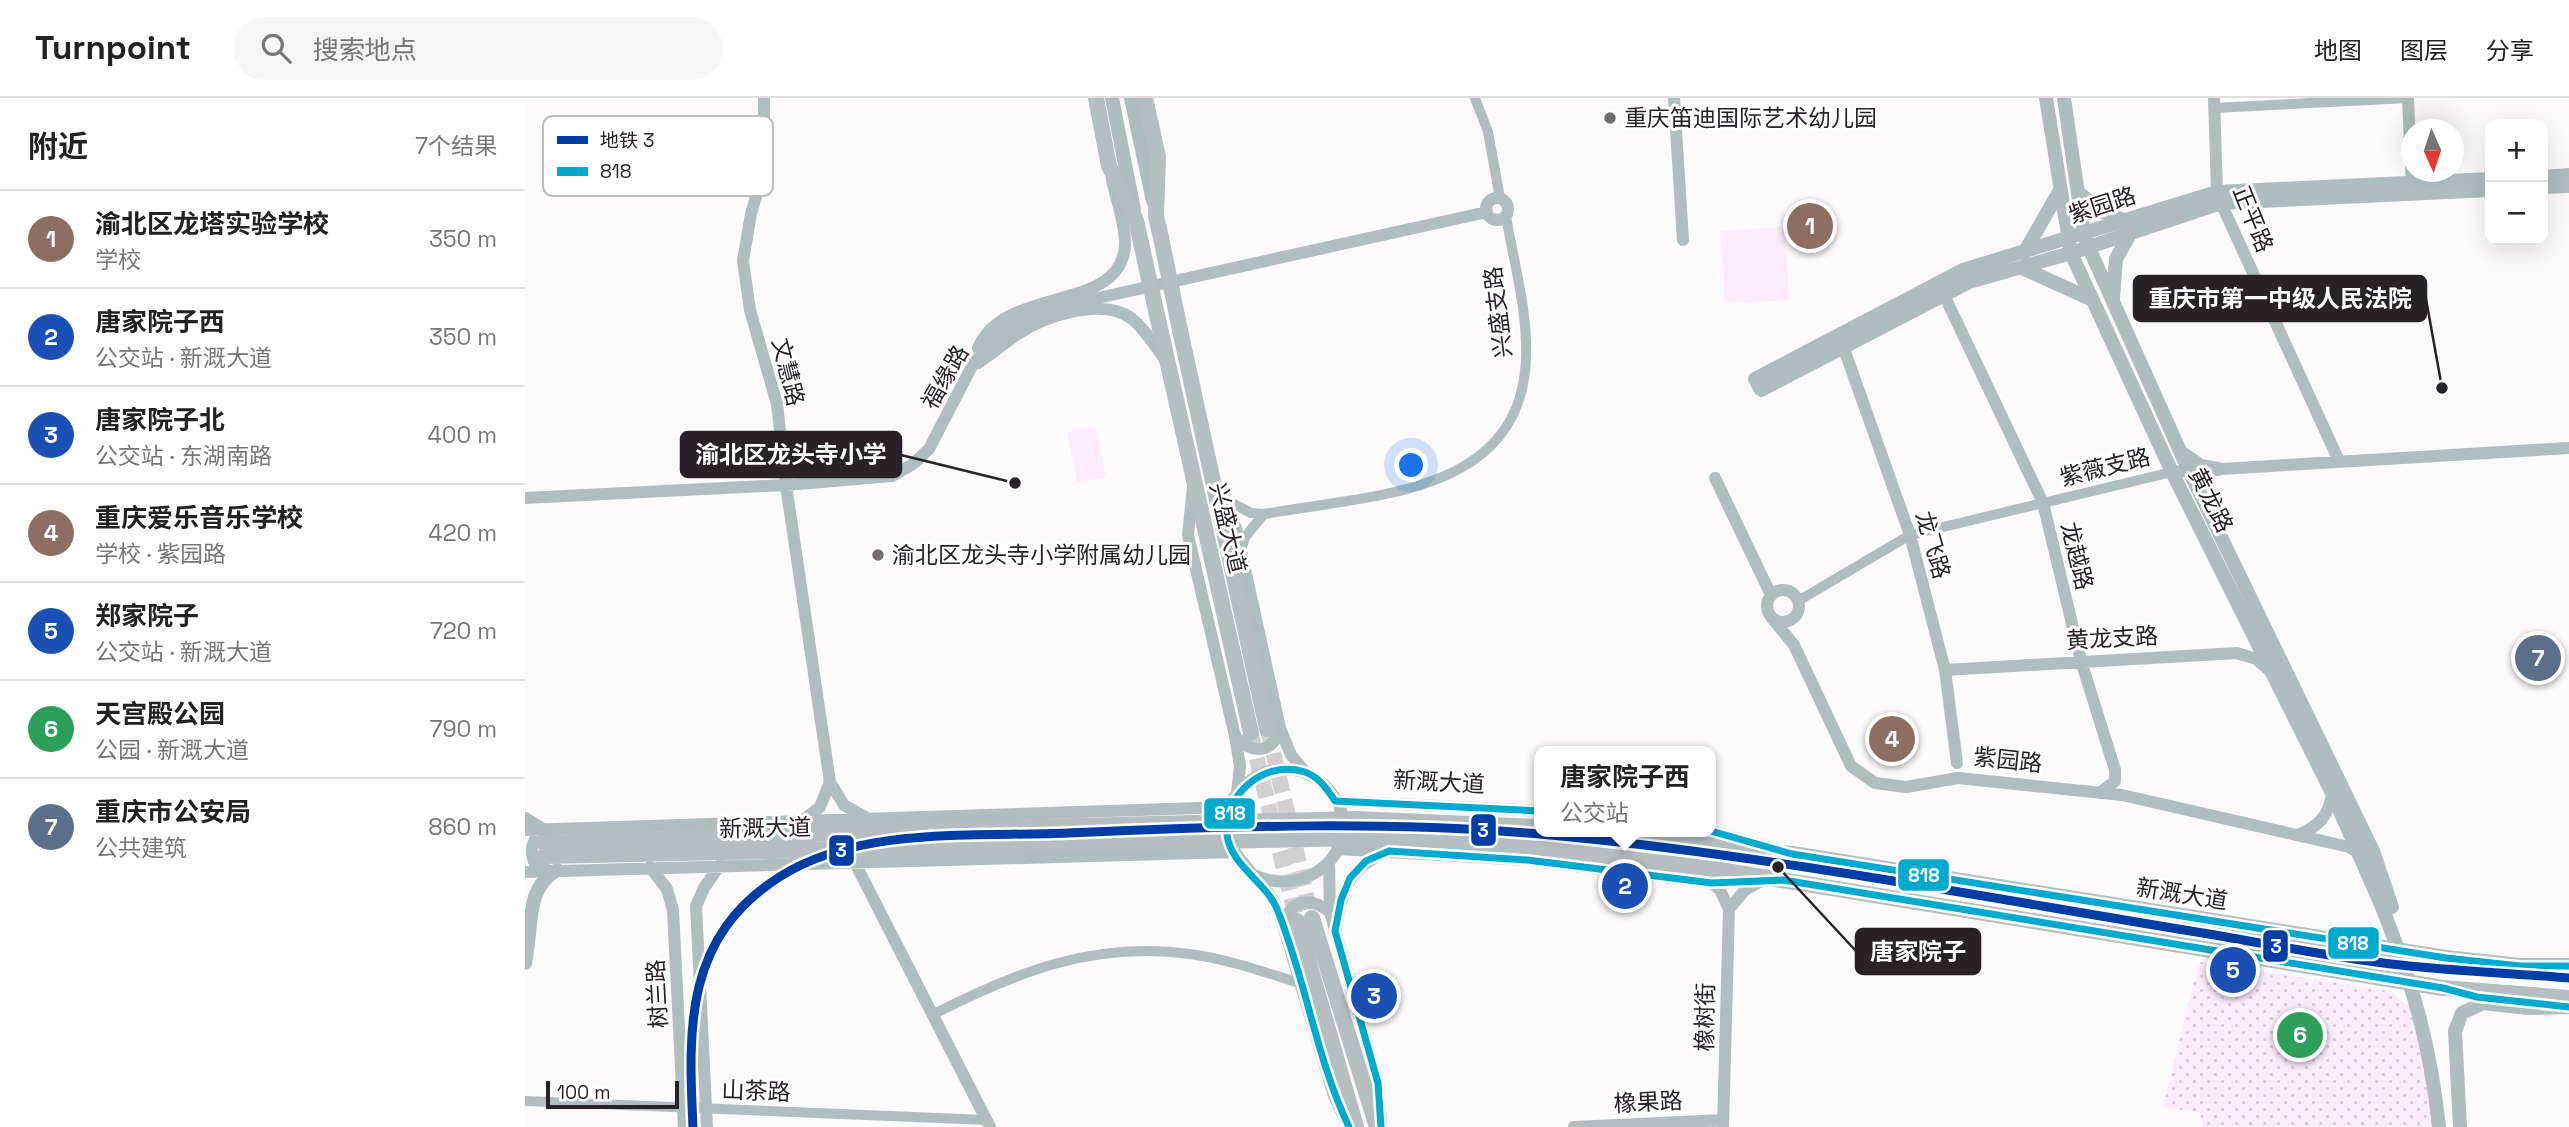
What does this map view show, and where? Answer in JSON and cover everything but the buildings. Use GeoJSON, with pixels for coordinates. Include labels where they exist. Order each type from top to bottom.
{"type":"FeatureCollection","features":[{"type":"Feature","properties":{"kind":"main road"},"geometry":{"type":"LineString","coordinates":[[1096,98],[1109,166],[1136,220]]}},
{"type":"Feature","properties":{"kind":"main road"},"geometry":{"type":"LineString","coordinates":[[1112,98],[1136,220]]}},
{"type":"Feature","properties":{"kind":"main road"},"geometry":{"type":"LineString","coordinates":[[1131,98],[1156,216]]}},
{"type":"Feature","properties":{"kind":"main road"},"geometry":{"type":"LineString","coordinates":[[1145,98],[1158,158],[1156,216]]}},
{"type":"Feature","properties":{"kind":"main road","name":"黄龙路"},"geometry":{"type":"LineString","coordinates":[[2046,98],[2069,247],[2172,472],[2387,907]]}},
{"type":"Feature","properties":{"kind":"main road","name":"黄龙路"},"geometry":{"type":"LineString","coordinates":[[2064,98],[2087,241],[2189,471],[2373,851],[2387,907]]}},
{"type":"Feature","properties":{"kind":"main road"},"geometry":{"type":"LineString","coordinates":[[2548,177],[2569,175]]}},
{"type":"Feature","properties":{"kind":"main road","name":"紫园路"},"geometry":{"type":"LineString","coordinates":[[2069,247],[2024,253],[1963,270],[1758,384],[1843,346],[1969,282],[2022,268],[2069,247],[2219,197],[2411,188],[2485,180]]}},
{"type":"Feature","properties":{"kind":"main road"},"geometry":{"type":"LineString","coordinates":[[2548,187],[2569,186]]}},
{"type":"Feature","properties":{"kind":"main road","name":"紫园路"},"geometry":{"type":"LineString","coordinates":[[2411,188],[2485,190]]}},
{"type":"Feature","properties":{"kind":"main road"},"geometry":{"type":"LineString","coordinates":[[2024,253],[2060,190]]}},
{"type":"Feature","properties":{"kind":"main road"},"geometry":{"type":"LineString","coordinates":[[2078,192],[2100,211],[2128,228],[2116,259],[2113,300]]}},
{"type":"Feature","properties":{"kind":"main road","name":"兴盛大道"},"geometry":{"type":"LineString","coordinates":[[1156,216],[1180,330],[1243,734]]}},
{"type":"Feature","properties":{"kind":"main road","name":"兴盛大道"},"geometry":{"type":"LineString","coordinates":[[1136,220],[1168,366],[1274,728]]}},
{"type":"Feature","properties":{"kind":"main road"},"geometry":{"type":"LineString","coordinates":[[2022,268],[2093,300]]}},
{"type":"Feature","properties":{"kind":"main road"},"geometry":{"type":"LineString","coordinates":[[2181,452],[2201,466],[2218,469]]}},
{"type":"Feature","properties":{"kind":"main road"},"geometry":{"type":"LineString","coordinates":[[525,818],[543,843]]}},
{"type":"Feature","properties":{"kind":"main road","name":"新溉大道"},"geometry":{"type":"LineString","coordinates":[[543,843],[1355,819],[1534,827]]}},
{"type":"Feature","properties":{"kind":"main road","name":"新溉大道"},"geometry":{"type":"LineString","coordinates":[[1714,837],[1792,854],[2446,958],[2568,966]]}},
{"type":"Feature","properties":{"kind":"main road","name":"新溉大道"},"geometry":{"type":"LineString","coordinates":[[543,843],[999,846],[1354,838],[1528,847],[1713,876],[1783,880],[2443,988],[2569,998]]}},
{"type":"Feature","properties":{"kind":"main road"},"geometry":{"type":"LineString","coordinates":[[525,962],[528,895],[537,880],[557,870]]}},
{"type":"Feature","properties":{"kind":"main road"},"geometry":{"type":"LineString","coordinates":[[2387,907],[2423,1021],[2431,1058],[2439,1127]]}},
{"type":"Feature","properties":{"kind":"main road"},"geometry":{"type":"LineString","coordinates":[[2387,907],[2429,1014],[2439,1055],[2447,1127]]}},
{"type":"Feature","properties":{"kind":"main road"},"geometry":{"type":"LineString","coordinates":[[1297,921],[1356,1127]]}},
{"type":"Feature","properties":{"kind":"main road"},"geometry":{"type":"LineString","coordinates":[[1297,921],[1379,1127]]}},
{"type":"Feature","properties":{"kind":"main road"},"geometry":{"type":"LineString","coordinates":[[2460,1127],[2455,1031],[2462,1013],[2483,1003],[2528,1008],[2569,1007]]}},
{"type":"Feature","properties":{"kind":"street","name":"文慧路"},"geometry":{"type":"LineString","coordinates":[[764,98],[764,116]]}},
{"type":"Feature","properties":{"kind":"street"},"geometry":{"type":"LineString","coordinates":[[1475,98],[1488,132],[1500,198],[1507,204],[1506,216]]}},
{"type":"Feature","properties":{"kind":"street"},"geometry":{"type":"LineString","coordinates":[[1674,98],[1682,240]]}},
{"type":"Feature","properties":{"kind":"street"},"geometry":{"type":"LineString","coordinates":[[2214,103],[2408,98],[2411,188]]}},
{"type":"Feature","properties":{"kind":"street","name":"正平路"},"geometry":{"type":"LineString","coordinates":[[2214,103],[2219,197],[2339,461]]}},
{"type":"Feature","properties":{"kind":"street"},"geometry":{"type":"LineString","coordinates":[[972,366],[988,333],[1003,320],[1044,301],[1090,290],[1107,281],[1121,264],[1125,242],[1109,166]]}},
{"type":"Feature","properties":{"kind":"street","name":"文慧路"},"geometry":{"type":"LineString","coordinates":[[756,196],[743,261],[750,310],[777,404],[786,485],[830,782]]}},
{"type":"Feature","properties":{"kind":"street"},"geometry":{"type":"LineString","coordinates":[[1487,212],[1488,202],[1500,198]]}},
{"type":"Feature","properties":{"kind":"street","name":"福缘路"},"geometry":{"type":"LineString","coordinates":[[525,498],[876,480],[891,476],[913,464],[937,436],[972,366],[989,344],[1014,324],[1048,309],[1487,212],[1494,220],[1506,216]]}},
{"type":"Feature","properties":{"kind":"street","name":"兴盛支路"},"geometry":{"type":"LineString","coordinates":[[1264,514],[1439,480],[1463,470],[1497,442],[1524,385],[1526,364],[1525,324],[1506,216]]}},
{"type":"Feature","properties":{"kind":"street","name":"龙越路"},"geometry":{"type":"LineString","coordinates":[[1944,295],[2042,503],[2081,661],[2115,770],[2115,780],[2100,793]]}},
{"type":"Feature","properties":{"kind":"street"},"geometry":{"type":"LineString","coordinates":[[972,366],[1019,333],[1051,318],[1096,308],[1114,310],[1131,318],[1146,332],[1168,366]]}},
{"type":"Feature","properties":{"kind":"street","name":"龙飞路"},"geometry":{"type":"LineString","coordinates":[[1843,346],[1910,535],[1945,670],[1957,762]]}},
{"type":"Feature","properties":{"kind":"street","name":"紫薇支路"},"geometry":{"type":"LineString","coordinates":[[1798,601],[1910,535],[2172,472],[2569,448]]}},
{"type":"Feature","properties":{"kind":"street"},"geometry":{"type":"LineString","coordinates":[[1715,478],[1771,595]]}},
{"type":"Feature","properties":{"kind":"street"},"geometry":{"type":"LineString","coordinates":[[1202,479],[1219,496],[1244,510],[1264,514],[1245,537],[1241,550]]}},
{"type":"Feature","properties":{"kind":"street"},"geometry":{"type":"LineString","coordinates":[[1219,496],[1236,528],[1277,739],[1268,748],[1257,751],[1244,746],[1243,734]]}},
{"type":"Feature","properties":{"kind":"street"},"geometry":{"type":"LineString","coordinates":[[1777,590],[1787,590],[1798,601],[1794,645],[1766,607],[1771,595],[1777,590]]}},
{"type":"Feature","properties":{"kind":"street"},"geometry":{"type":"LineString","coordinates":[[1771,617],[1780,622],[1795,616]]}},
{"type":"Feature","properties":{"kind":"street","name":"紫园路"},"geometry":{"type":"LineString","coordinates":[[1794,645],[1851,766],[1862,777],[1890,788],[1942,780],[1977,779],[2100,793],[2349,847],[2361,854]]}},
{"type":"Feature","properties":{"kind":"street","name":"黄龙支路"},"geometry":{"type":"LineString","coordinates":[[1945,670],[2237,653],[2256,659],[2275,676]]}},
{"type":"Feature","properties":{"kind":"street"},"geometry":{"type":"LineString","coordinates":[[1274,728],[1306,773]]}},
{"type":"Feature","properties":{"kind":"street"},"geometry":{"type":"LineString","coordinates":[[1237,793],[1243,734]]}},
{"type":"Feature","properties":{"kind":"street"},"geometry":{"type":"LineString","coordinates":[[1942,780],[1957,762],[1977,779]]}},
{"type":"Feature","properties":{"kind":"street"},"geometry":{"type":"LineString","coordinates":[[1254,875],[1276,883],[1301,881],[1316,874],[1329,863],[1337,849],[1342,830],[1335,801],[1320,781],[1306,773],[1287,769],[1268,771],[1250,779],[1237,793],[1230,807],[1227,838],[1233,852],[1272,900],[1297,921],[1299,983],[1334,1096],[1349,1127]]}},
{"type":"Feature","properties":{"kind":"street"},"geometry":{"type":"LineString","coordinates":[[830,782],[844,806],[865,817]]}},
{"type":"Feature","properties":{"kind":"street"},"geometry":{"type":"LineString","coordinates":[[803,820],[820,807],[830,782]]}},
{"type":"Feature","properties":{"kind":"street"},"geometry":{"type":"LineString","coordinates":[[2298,836],[2327,815],[2332,793]]}},
{"type":"Feature","properties":{"kind":"street","name":"新溉大道"},"geometry":{"type":"LineString","coordinates":[[1335,801],[1534,811]]}},
{"type":"Feature","properties":{"kind":"street"},"geometry":{"type":"LineString","coordinates":[[1335,931],[1341,900],[1350,878],[1366,861],[1389,851],[1375,834],[1375,818],[1392,802]]}},
{"type":"Feature","properties":{"kind":"street","name":"新溉大道"},"geometry":{"type":"LineString","coordinates":[[525,830],[543,843],[803,820],[1230,807]]}},
{"type":"Feature","properties":{"kind":"street"},"geometry":{"type":"LineString","coordinates":[[1169,809],[1182,813],[1190,823],[1191,836],[1185,847],[1173,854]]}},
{"type":"Feature","properties":{"kind":"street"},"geometry":{"type":"LineString","coordinates":[[543,843],[535,838],[532,858],[536,866],[557,870]]}},
{"type":"Feature","properties":{"kind":"street","name":"新溉大道"},"geometry":{"type":"LineString","coordinates":[[1337,849],[1527,859],[1761,881],[1783,880]]}},
{"type":"Feature","properties":{"kind":"street","name":"新溉大道"},"geometry":{"type":"LineString","coordinates":[[525,872],[1233,852]]}},
{"type":"Feature","properties":{"kind":"street"},"geometry":{"type":"LineString","coordinates":[[855,863],[988,1123]]}},
{"type":"Feature","properties":{"kind":"street"},"geometry":{"type":"LineString","coordinates":[[1329,863],[1330,912],[1378,1083],[1379,1127]]}},
{"type":"Feature","properties":{"kind":"street"},"geometry":{"type":"LineString","coordinates":[[707,1127],[696,906],[704,888],[720,865]]}},
{"type":"Feature","properties":{"kind":"street","name":"树兰路"},"geometry":{"type":"LineString","coordinates":[[650,867],[667,889],[673,909],[684,1127]]}},
{"type":"Feature","properties":{"kind":"street"},"geometry":{"type":"LineString","coordinates":[[1713,876],[1728,909],[1745,890],[1761,881]]}},
{"type":"Feature","properties":{"kind":"street"},"geometry":{"type":"LineString","coordinates":[[1297,921],[1287,913],[1295,903],[1306,901],[1319,904],[1330,912]]}},
{"type":"Feature","properties":{"kind":"street","name":"橡树街"},"geometry":{"type":"LineString","coordinates":[[1723,1123],[1728,909]]}},
{"type":"Feature","properties":{"kind":"street"},"geometry":{"type":"LineString","coordinates":[[932,1015],[1031,969],[1103,953],[1139,951],[1191,954],[1299,983]]}},
{"type":"Feature","properties":{"kind":"street","name":"新溉大道"},"geometry":{"type":"LineString","coordinates":[[2443,988],[2477,997],[2569,1007]]}},
{"type":"Feature","properties":{"kind":"street","name":"山茶路"},"geometry":{"type":"LineString","coordinates":[[525,1101],[988,1123]]}},
{"type":"Feature","properties":{"kind":"street","name":"橡果路"},"geometry":{"type":"LineString","coordinates":[[1574,1127],[1723,1123]]}},
{"type":"Feature","properties":{"kind":"shaded area"},"geometry":{"type":"Polygon","coordinates":[[[1785,227],[1789,300],[1725,303],[1721,231],[1785,227]]]}},
{"type":"Feature","properties":{"kind":"shaded area"},"geometry":{"type":"Polygon","coordinates":[[[1096,427],[1106,477],[1077,483],[1067,432],[1096,427]]]}},
{"type":"Feature","properties":{"kind":"shaded area"},"geometry":{"type":"Polygon","coordinates":[[[2199,962],[2391,991],[2413,1010],[2425,1059],[2431,1127],[2203,1127],[2200,1113],[2163,1107],[2199,962]]]}},
{"type":"Feature","properties":{"kind":"tunnel"},"geometry":{"type":"LineString","coordinates":[[1268,730],[1311,916]]}},
{"type":"Feature","properties":{"kind":"tunnel"},"geometry":{"type":"LineString","coordinates":[[1251,735],[1297,921]]}},
{"type":"Feature","properties":{"kind":"metro line","name":"3"},"geometry":{"type":"LineString","coordinates":[[693,1127],[693,1019],[699,986],[710,955],[726,926],[749,900],[781,876],[813,860],[883,841],[958,835],[1315,826],[1438,828],[1534,834]]}},
{"type":"Feature","properties":{"kind":"metro line","name":"3"},"geometry":{"type":"LineString","coordinates":[[1570,837],[1807,867],[2369,961],[2569,978]]}},
{"type":"Feature","properties":{"kind":"transit line","name":"818"},"geometry":{"type":"LineString","coordinates":[[1349,1127],[1328,1074],[1296,963],[1277,909],[1230,846],[1227,835],[1228,820],[1239,794],[1249,783],[1262,775],[1290,769],[1314,777],[1335,801],[1534,811]]}},
{"type":"Feature","properties":{"kind":"transit line","name":"818"},"geometry":{"type":"LineString","coordinates":[[1716,832],[1792,854],[2446,958],[2520,966],[2569,966]]}},
{"type":"Feature","properties":{"kind":"transit line","name":"818"},"geometry":{"type":"LineString","coordinates":[[1381,1127],[1378,1083],[1335,931],[1341,900],[1350,878],[1366,861],[1389,851],[1527,860],[1712,883],[1783,880],[2443,988],[2477,997],[2569,1007]]}},
{"type":"Feature","properties":{"kind":"place","name":"重庆笛迪国际艺术幼儿园"},"geometry":{"type":"Point","coordinates":[1610,118]}},
{"type":"Feature","properties":{"kind":"place","name":"渝北区龙塔实验学校"},"geometry":{"type":"Point","coordinates":[1810,226]}},
{"type":"Feature","properties":{"kind":"place","name":"重庆市第一中级人民法院"},"geometry":{"type":"Point","coordinates":[2442,388]}},
{"type":"Feature","properties":{"kind":"place","name":"渝北区龙头寺小学"},"geometry":{"type":"Point","coordinates":[1015,483]}},
{"type":"Feature","properties":{"kind":"place","name":"渝北区龙头寺小学附属幼儿园"},"geometry":{"type":"Point","coordinates":[878,555]}},
{"type":"Feature","properties":{"kind":"place","name":"重庆市公安局"},"geometry":{"type":"Point","coordinates":[2538,658]}},
{"type":"Feature","properties":{"kind":"place","name":"重庆爱乐音乐学校"},"geometry":{"type":"Point","coordinates":[1892,739]}},
{"type":"Feature","properties":{"kind":"place","name":"唐家院子"},"geometry":{"type":"Point","coordinates":[1778,867]}},
{"type":"Feature","properties":{"kind":"place","name":"唐家院子西"},"geometry":{"type":"Point","coordinates":[1625,886]}},
{"type":"Feature","properties":{"kind":"place","name":"郑家院子"},"geometry":{"type":"Point","coordinates":[2233,970]}},
{"type":"Feature","properties":{"kind":"place","name":"唐家院子北"},"geometry":{"type":"Point","coordinates":[1374,996]}},
{"type":"Feature","properties":{"kind":"place","name":"天宫殿公园"},"geometry":{"type":"Point","coordinates":[2300,1035]}}]}
